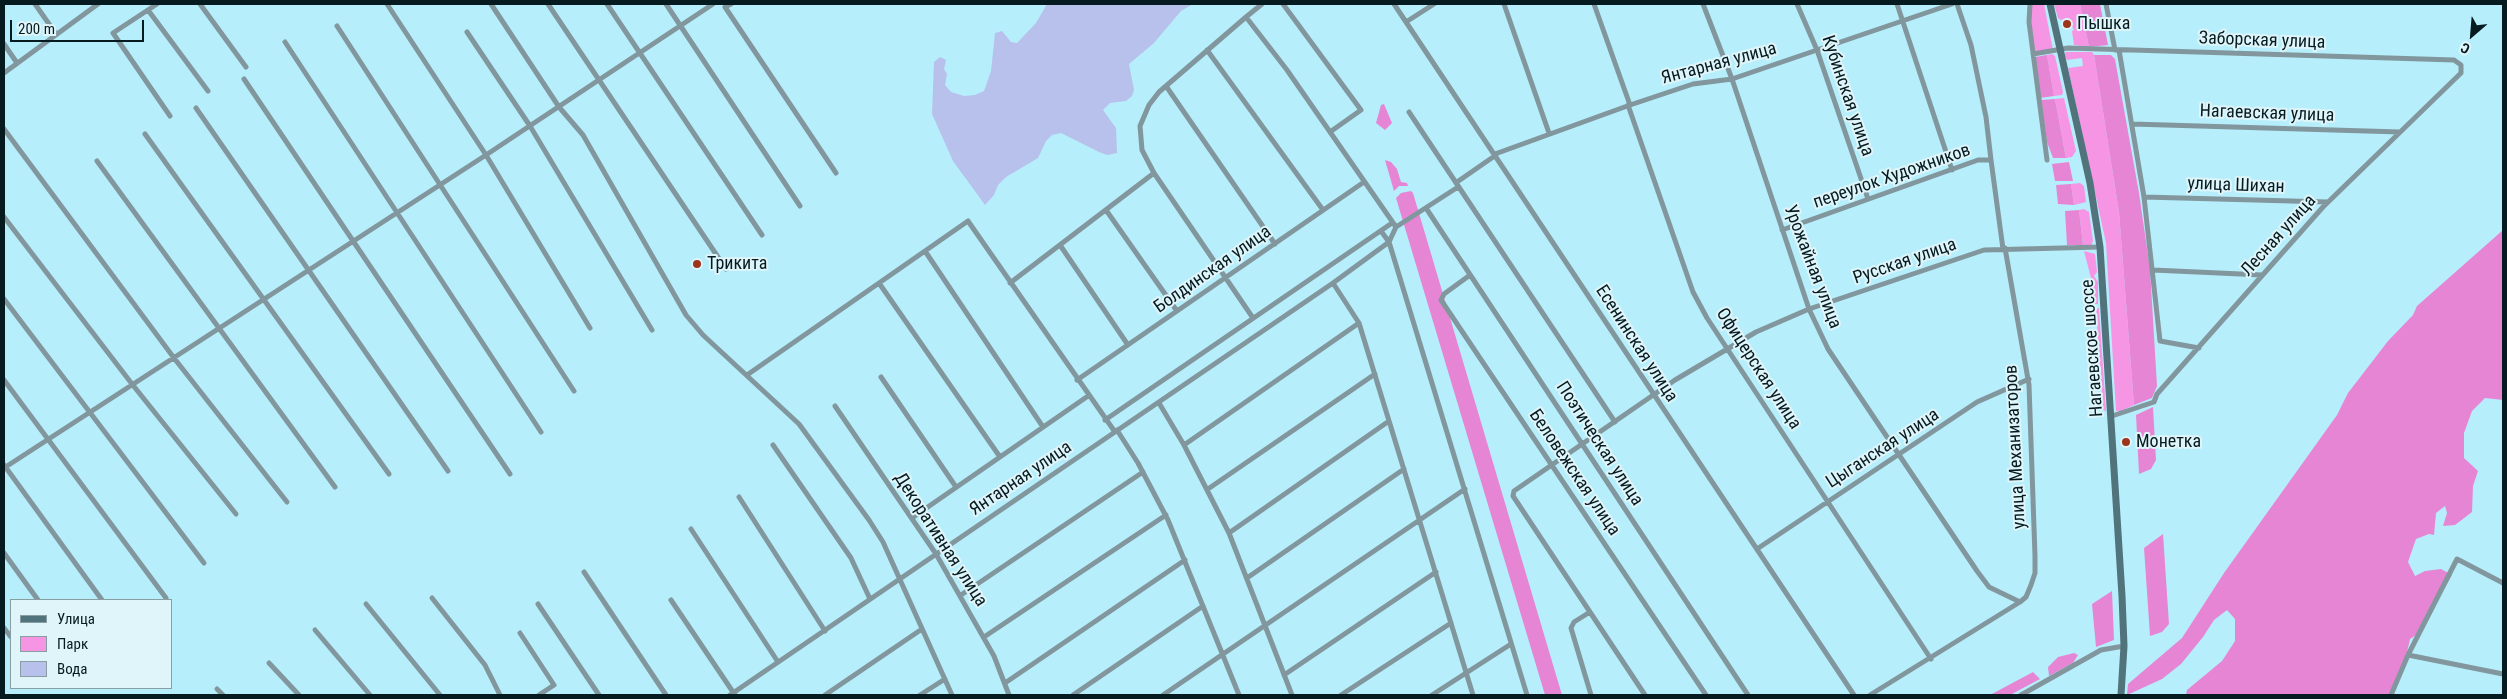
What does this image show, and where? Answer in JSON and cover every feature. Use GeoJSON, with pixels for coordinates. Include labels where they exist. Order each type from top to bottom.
{"type":"FeatureCollection","features":[{"type":"Feature","properties":{"kind":"street"},"geometry":{"type":"LineString","coordinates":[[35,4],[56,34]]}},
{"type":"Feature","properties":{"kind":"street"},"geometry":{"type":"LineString","coordinates":[[4,72],[97,4]]}},
{"type":"Feature","properties":{"kind":"street"},"geometry":{"type":"LineString","coordinates":[[157,4],[113,34],[170,116]]}},
{"type":"Feature","properties":{"kind":"street"},"geometry":{"type":"LineString","coordinates":[[200,4],[246,67]]}},
{"type":"Feature","properties":{"kind":"street"},"geometry":{"type":"LineString","coordinates":[[387,4],[486,155],[590,328]]}},
{"type":"Feature","properties":{"kind":"street"},"geometry":{"type":"LineString","coordinates":[[491,4],[559,107],[582,135],[686,316],[703,335],[799,424],[883,542],[952,695]]}},
{"type":"Feature","properties":{"kind":"street"},"geometry":{"type":"LineString","coordinates":[[548,4],[726,269]]}},
{"type":"Feature","properties":{"kind":"street"},"geometry":{"type":"LineString","coordinates":[[607,4],[762,235]]}},
{"type":"Feature","properties":{"kind":"street"},"geometry":{"type":"LineString","coordinates":[[666,4],[800,206]]}},
{"type":"Feature","properties":{"kind":"street"},"geometry":{"type":"LineString","coordinates":[[101,599],[4,467],[442,184],[713,4]]}},
{"type":"Feature","properties":{"kind":"street"},"geometry":{"type":"LineString","coordinates":[[731,4],[725,7],[836,174]]}},
{"type":"Feature","properties":{"kind":"street"},"geometry":{"type":"LineString","coordinates":[[1253,318],[1154,173],[1142,150],[1140,126],[1149,105],[1166,86],[1262,4]]}},
{"type":"Feature","properties":{"kind":"street"},"geometry":{"type":"LineString","coordinates":[[1283,4],[1361,110],[1330,132]]}},
{"type":"Feature","properties":{"kind":"street","name":"Есенинская улица"},"geometry":{"type":"LineString","coordinates":[[1394,4],[1495,154],[1653,396],[1854,695]]}},
{"type":"Feature","properties":{"kind":"street"},"geometry":{"type":"LineString","coordinates":[[1406,22],[1434,4]]}},
{"type":"Feature","properties":{"kind":"street"},"geometry":{"type":"LineString","coordinates":[[1504,4],[1549,133]]}},
{"type":"Feature","properties":{"kind":"street","name":"Офицерская улица"},"geometry":{"type":"LineString","coordinates":[[1594,4],[1693,292],[1707,318],[1931,659]]}},
{"type":"Feature","properties":{"kind":"street","name":"Урожайная улица"},"geometry":{"type":"LineString","coordinates":[[1703,4],[1732,79],[1809,309],[1828,349],[1989,587],[2020,602]]}},
{"type":"Feature","properties":{"kind":"street","name":"Кубинская улица"},"geometry":{"type":"LineString","coordinates":[[1797,4],[1817,50],[1868,199]]}},
{"type":"Feature","properties":{"kind":"street"},"geometry":{"type":"LineString","coordinates":[[1897,4],[1952,170]]}},
{"type":"Feature","properties":{"kind":"street","name":"Янтарная улица"},"geometry":{"type":"LineString","coordinates":[[1105,420],[1381,231],[1426,208],[1495,154],[1629,105],[1693,84],[1732,79],[1952,4]]}},
{"type":"Feature","properties":{"kind":"street","name":"улица Механизаторов"},"geometry":{"type":"LineString","coordinates":[[1957,4],[1971,45],[1986,116],[2004,248],[2028,379],[2035,573],[2026,597],[2020,602]]}},
{"type":"Feature","properties":{"kind":"street"},"geometry":{"type":"LineString","coordinates":[[2030,4],[2028,22],[2047,160]]}},
{"type":"Feature","properties":{"kind":"street","name":"Нагаевское шоссе"},"geometry":{"type":"LineString","coordinates":[[2050,4],[2090,183],[2100,247],[2112,416],[2124,646],[2121,695]]}},
{"type":"Feature","properties":{"kind":"street"},"geometry":{"type":"LineString","coordinates":[[2106,4],[2132,124],[2144,197],[2160,341],[2199,348]]}},
{"type":"Feature","properties":{"kind":"street"},"geometry":{"type":"LineString","coordinates":[[148,10],[208,91]]}},
{"type":"Feature","properties":{"kind":"street"},"geometry":{"type":"LineString","coordinates":[[1246,17],[1287,70],[1394,225],[1389,242]]}},
{"type":"Feature","properties":{"kind":"street"},"geometry":{"type":"LineString","coordinates":[[337,26],[442,184],[574,391]]}},
{"type":"Feature","properties":{"kind":"street"},"geometry":{"type":"LineString","coordinates":[[467,32],[530,126],[652,330]]}},
{"type":"Feature","properties":{"kind":"street"},"geometry":{"type":"LineString","coordinates":[[285,42],[541,432]]}},
{"type":"Feature","properties":{"kind":"street"},"geometry":{"type":"LineString","coordinates":[[4,44],[17,63]]}},
{"type":"Feature","properties":{"kind":"street","name":"Заборская улица"},"geometry":{"type":"LineString","coordinates":[[2033,54],[2068,48],[2454,60],[2461,65]]}},
{"type":"Feature","properties":{"kind":"street"},"geometry":{"type":"LineString","coordinates":[[1207,50],[1323,210]]}},
{"type":"Feature","properties":{"kind":"street","name":"Лесная улица"},"geometry":{"type":"LineString","coordinates":[[2112,416],[2154,402],[2157,394],[2328,202],[2461,73],[2461,65]]}},
{"type":"Feature","properties":{"kind":"street"},"geometry":{"type":"LineString","coordinates":[[244,79],[510,474]]}},
{"type":"Feature","properties":{"kind":"street"},"geometry":{"type":"LineString","coordinates":[[1166,86],[1275,244]]}},
{"type":"Feature","properties":{"kind":"street"},"geometry":{"type":"LineString","coordinates":[[196,108],[448,471]]}},
{"type":"Feature","properties":{"kind":"street"},"geometry":{"type":"LineString","coordinates":[[1409,112],[1615,422]]}},
{"type":"Feature","properties":{"kind":"street","name":"Нагаевская улица"},"geometry":{"type":"LineString","coordinates":[[2132,124],[2400,132]]}},
{"type":"Feature","properties":{"kind":"street"},"geometry":{"type":"LineString","coordinates":[[4,129],[174,358],[286,502]]}},
{"type":"Feature","properties":{"kind":"street"},"geometry":{"type":"LineString","coordinates":[[145,134],[389,474]]}},
{"type":"Feature","properties":{"kind":"street","name":"переулок Художников"},"geometry":{"type":"LineString","coordinates":[[1782,230],[1952,170],[1983,160],[1991,160]]}},
{"type":"Feature","properties":{"kind":"street"},"geometry":{"type":"LineString","coordinates":[[97,161],[335,487]]}},
{"type":"Feature","properties":{"kind":"street"},"geometry":{"type":"LineString","coordinates":[[1010,283],[1154,173]]}},
{"type":"Feature","properties":{"kind":"street","name":"Болдинская улица"},"geometry":{"type":"LineString","coordinates":[[1077,380],[1364,182]]}},
{"type":"Feature","properties":{"kind":"street","name":"улица Шихан"},"geometry":{"type":"LineString","coordinates":[[2144,197],[2328,202]]}},
{"type":"Feature","properties":{"kind":"street","name":"Поэтическая улица"},"geometry":{"type":"LineString","coordinates":[[1426,208],[1748,695]]}},
{"type":"Feature","properties":{"kind":"street"},"geometry":{"type":"LineString","coordinates":[[1106,210],[1177,311]]}},
{"type":"Feature","properties":{"kind":"street"},"geometry":{"type":"LineString","coordinates":[[4,217],[132,384],[236,514]]}},
{"type":"Feature","properties":{"kind":"street"},"geometry":{"type":"LineString","coordinates":[[747,375],[968,221],[1088,396],[1105,420],[1116,431],[1143,472],[1166,516],[1185,560],[1239,695]]}},
{"type":"Feature","properties":{"kind":"street"},"geometry":{"type":"LineString","coordinates":[[1381,231],[1389,242],[1527,695]]}},
{"type":"Feature","properties":{"kind":"street","name":"Янтарная улица"},"geometry":{"type":"LineString","coordinates":[[733,694],[1159,403],[1389,242]]}},
{"type":"Feature","properties":{"kind":"street"},"geometry":{"type":"LineString","coordinates":[[1060,246],[1128,345]]}},
{"type":"Feature","properties":{"kind":"street","name":"Русская улица"},"geometry":{"type":"LineString","coordinates":[[1590,612],[1512,496],[1514,491],[1653,396],[1728,349],[1756,332],[1809,309],[1984,250],[2100,247]]}},
{"type":"Feature","properties":{"kind":"street"},"geometry":{"type":"LineString","coordinates":[[925,251],[1043,427]]}},
{"type":"Feature","properties":{"kind":"street"},"geometry":{"type":"LineString","coordinates":[[2153,270],[2262,275]]}},
{"type":"Feature","properties":{"kind":"street","name":"Беловежская улица"},"geometry":{"type":"LineString","coordinates":[[1470,275],[1444,294],[1442,300],[1706,695]]}},
{"type":"Feature","properties":{"kind":"street"},"geometry":{"type":"LineString","coordinates":[[880,283],[1000,457]]}},
{"type":"Feature","properties":{"kind":"street"},"geometry":{"type":"LineString","coordinates":[[1333,283],[1359,323],[1474,695]]}},
{"type":"Feature","properties":{"kind":"street"},"geometry":{"type":"LineString","coordinates":[[4,299],[204,562]]}},
{"type":"Feature","properties":{"kind":"street"},"geometry":{"type":"LineString","coordinates":[[1184,445],[1359,323]]}},
{"type":"Feature","properties":{"kind":"street"},"geometry":{"type":"LineString","coordinates":[[1208,489],[1375,374]]}},
{"type":"Feature","properties":{"kind":"street"},"geometry":{"type":"LineString","coordinates":[[881,377],[956,487]]}},
{"type":"Feature","properties":{"kind":"street","name":"Цыганская улица"},"geometry":{"type":"LineString","coordinates":[[1757,549],[1977,402],[2028,379]]}},
{"type":"Feature","properties":{"kind":"street"},"geometry":{"type":"LineString","coordinates":[[4,380],[166,598]]}},
{"type":"Feature","properties":{"kind":"street"},"geometry":{"type":"LineString","coordinates":[[912,518],[1088,396]]}},
{"type":"Feature","properties":{"kind":"street"},"geometry":{"type":"LineString","coordinates":[[1159,403],[1208,489],[1229,533],[1292,695]]}},
{"type":"Feature","properties":{"kind":"street","name":"Декоративная улица"},"geometry":{"type":"LineString","coordinates":[[835,406],[912,518],[961,595],[984,638],[1009,695]]}},
{"type":"Feature","properties":{"kind":"street"},"geometry":{"type":"LineString","coordinates":[[1229,533],[1389,421]]}},
{"type":"Feature","properties":{"kind":"street"},"geometry":{"type":"LineString","coordinates":[[773,444],[851,558],[870,599]]}},
{"type":"Feature","properties":{"kind":"street"},"geometry":{"type":"LineString","coordinates":[[1247,578],[1404,469]]}},
{"type":"Feature","properties":{"kind":"street"},"geometry":{"type":"LineString","coordinates":[[961,595],[1143,472]]}},
{"type":"Feature","properties":{"kind":"street"},"geometry":{"type":"LineString","coordinates":[[1163,695],[1465,489]]}},
{"type":"Feature","properties":{"kind":"street"},"geometry":{"type":"LineString","coordinates":[[739,497],[825,631]]}},
{"type":"Feature","properties":{"kind":"street"},"geometry":{"type":"LineString","coordinates":[[984,638],[1166,516]]}},
{"type":"Feature","properties":{"kind":"street"},"geometry":{"type":"LineString","coordinates":[[691,529],[778,662]]}},
{"type":"Feature","properties":{"kind":"street"},"geometry":{"type":"LineString","coordinates":[[4,553],[37,599]]}},
{"type":"Feature","properties":{"kind":"street"},"geometry":{"type":"LineString","coordinates":[[2391,695],[2408,655],[2457,559],[2503,583]]}},
{"type":"Feature","properties":{"kind":"street"},"geometry":{"type":"LineString","coordinates":[[1004,683],[1185,560]]}},
{"type":"Feature","properties":{"kind":"street"},"geometry":{"type":"LineString","coordinates":[[584,572],[666,695]]}},
{"type":"Feature","properties":{"kind":"street"},"geometry":{"type":"LineString","coordinates":[[1284,675],[1436,572]]}},
{"type":"Feature","properties":{"kind":"street"},"geometry":{"type":"LineString","coordinates":[[432,598],[485,665],[500,695]]}},
{"type":"Feature","properties":{"kind":"street"},"geometry":{"type":"LineString","coordinates":[[671,600],[733,694]]}},
{"type":"Feature","properties":{"kind":"street"},"geometry":{"type":"LineString","coordinates":[[1870,695],[1931,659],[2020,602]]}},
{"type":"Feature","properties":{"kind":"street"},"geometry":{"type":"LineString","coordinates":[[366,604],[440,695]]}},
{"type":"Feature","properties":{"kind":"street"},"geometry":{"type":"LineString","coordinates":[[538,604],[599,695]]}},
{"type":"Feature","properties":{"kind":"street"},"geometry":{"type":"LineString","coordinates":[[1072,695],[1203,606]]}},
{"type":"Feature","properties":{"kind":"street"},"geometry":{"type":"LineString","coordinates":[[1591,695],[1571,628],[1574,622],[1590,612],[1645,695]]}},
{"type":"Feature","properties":{"kind":"street"},"geometry":{"type":"LineString","coordinates":[[1341,695],[1451,623]]}},
{"type":"Feature","properties":{"kind":"street"},"geometry":{"type":"LineString","coordinates":[[825,695],[922,629]]}},
{"type":"Feature","properties":{"kind":"street"},"geometry":{"type":"LineString","coordinates":[[315,630],[370,695]]}},
{"type":"Feature","properties":{"kind":"street"},"geometry":{"type":"LineString","coordinates":[[520,633],[554,685],[539,695]]}},
{"type":"Feature","properties":{"kind":"street"},"geometry":{"type":"LineString","coordinates":[[1432,695],[1511,644]]}},
{"type":"Feature","properties":{"kind":"street"},"geometry":{"type":"LineString","coordinates":[[2021,695],[2101,650],[2124,646]]}},
{"type":"Feature","properties":{"kind":"street"},"geometry":{"type":"LineString","coordinates":[[2408,655],[2503,674]]}},
{"type":"Feature","properties":{"kind":"street"},"geometry":{"type":"LineString","coordinates":[[269,663],[299,695]]}},
{"type":"Feature","properties":{"kind":"street"},"geometry":{"type":"LineString","coordinates":[[920,695],[945,679]]}},
{"type":"Feature","properties":{"kind":"street"},"geometry":{"type":"LineString","coordinates":[[217,689],[223,695]]}},
{"type":"Feature","properties":{"kind":"green space"},"geometry":{"type":"Polygon","coordinates":[[[2031,4],[2044,4],[2053,50],[2034,52],[2031,4]]]}},
{"type":"Feature","properties":{"kind":"green space"},"geometry":{"type":"Polygon","coordinates":[[[2054,4],[2080,4],[2089,47],[2074,45],[2072,31],[2074,30],[2068,18],[2061,20],[2058,18],[2054,4]]]}},
{"type":"Feature","properties":{"kind":"green space"},"geometry":{"type":"Polygon","coordinates":[[[2066,52],[2092,52],[2094,55],[2119,212],[2134,405],[2121,411],[2116,411],[2106,243],[2068,68],[2083,66],[2082,58],[2067,60],[2064,55],[2066,52]]]}},
{"type":"Feature","properties":{"kind":"green space"},"geometry":{"type":"Polygon","coordinates":[[[2052,54],[2055,56],[2063,92],[2062,95],[2054,96],[2047,55],[2052,54]]]}},
{"type":"Feature","properties":{"kind":"green space"},"geometry":{"type":"Polygon","coordinates":[[[2064,98],[2076,151],[2072,157],[2066,158],[2055,99],[2064,98]]]}},
{"type":"Feature","properties":{"kind":"green space"},"geometry":{"type":"Polygon","coordinates":[[[2080,183],[2084,186],[2086,202],[2074,205],[2071,184],[2080,183]]]}},
{"type":"Feature","properties":{"kind":"green space"},"geometry":{"type":"Polygon","coordinates":[[[2084,209],[2089,212],[2093,241],[2091,246],[2083,245],[2079,210],[2084,209]]]}},
{"type":"Feature","properties":{"kind":"green space"},"geometry":{"type":"Polygon","coordinates":[[[2084,251],[2095,254],[2097,272],[2094,276],[2098,282],[2098,304],[2094,304],[2091,278],[2084,251]]]}},
{"type":"Feature","properties":{"kind":"green space"},"geometry":{"type":"Polygon","coordinates":[[[2099,308],[2106,411],[2103,410],[2096,309],[2099,308]]]}},
{"type":"Feature","properties":{"kind":"shaded area"},"geometry":{"type":"Polygon","coordinates":[[[2080,4],[2100,4],[2108,45],[2089,47],[2080,4]]]}},
{"type":"Feature","properties":{"kind":"shaded area"},"geometry":{"type":"Polygon","coordinates":[[[2047,55],[2054,96],[2040,98],[2035,57],[2047,55]]]}},
{"type":"Feature","properties":{"kind":"shaded area"},"geometry":{"type":"Polygon","coordinates":[[[2094,55],[2111,55],[2115,59],[2139,193],[2150,269],[2157,386],[2152,398],[2134,405],[2119,212],[2094,55]]]}},
{"type":"Feature","properties":{"kind":"shaded area"},"geometry":{"type":"Polygon","coordinates":[[[2055,99],[2066,158],[2053,158],[2047,142],[2041,100],[2055,99]]]}},
{"type":"Feature","properties":{"kind":"shaded area"},"geometry":{"type":"Polygon","coordinates":[[[1384,104],[1392,123],[1385,130],[1376,123],[1381,105],[1384,104]]]}},
{"type":"Feature","properties":{"kind":"shaded area"},"geometry":{"type":"Polygon","coordinates":[[[1385,160],[1391,162],[1397,169],[1401,182],[1407,183],[1408,186],[1399,186],[1394,191],[1385,160]]]}},
{"type":"Feature","properties":{"kind":"shaded area"},"geometry":{"type":"Polygon","coordinates":[[[2069,162],[2073,181],[2055,181],[2052,164],[2069,162]]]}},
{"type":"Feature","properties":{"kind":"shaded area"},"geometry":{"type":"Polygon","coordinates":[[[2071,184],[2074,205],[2058,204],[2056,185],[2071,184]]]}},
{"type":"Feature","properties":{"kind":"shaded area"},"geometry":{"type":"Polygon","coordinates":[[[1411,191],[1562,695],[1545,695],[1396,198],[1401,193],[1411,191]]]}},
{"type":"Feature","properties":{"kind":"shaded area"},"geometry":{"type":"Polygon","coordinates":[[[2079,210],[2083,245],[2067,245],[2065,211],[2079,210]]]}},
{"type":"Feature","properties":{"kind":"shaded area"},"geometry":{"type":"Polygon","coordinates":[[[2503,230],[2503,400],[2485,398],[2472,411],[2464,433],[2464,458],[2478,471],[2473,486],[2472,512],[2455,525],[2443,526],[2447,513],[2445,506],[2436,513],[2434,535],[2429,534],[2416,539],[2408,562],[2415,576],[2425,571],[2441,569],[2452,575],[2418,634],[2410,639],[2404,666],[2393,695],[2186,695],[2187,690],[2222,661],[2235,641],[2235,619],[2227,610],[2214,620],[2181,664],[2162,679],[2127,695],[2128,684],[2182,638],[2224,573],[2337,415],[2348,393],[2388,341],[2413,315],[2417,306],[2503,230]]]}},
{"type":"Feature","properties":{"kind":"shaded area"},"geometry":{"type":"Polygon","coordinates":[[[2153,407],[2156,460],[2151,469],[2139,474],[2136,415],[2153,407]]]}},
{"type":"Feature","properties":{"kind":"shaded area"},"geometry":{"type":"Polygon","coordinates":[[[2163,534],[2169,624],[2162,632],[2150,636],[2144,548],[2163,534]]]}},
{"type":"Feature","properties":{"kind":"shaded area"},"geometry":{"type":"Polygon","coordinates":[[[2112,591],[2114,640],[2096,647],[2092,604],[2112,591]]]}},
{"type":"Feature","properties":{"kind":"shaded area"},"geometry":{"type":"Polygon","coordinates":[[[2074,653],[2078,655],[2073,663],[2049,676],[2048,667],[2058,657],[2074,653]]]}},
{"type":"Feature","properties":{"kind":"shaded area"},"geometry":{"type":"Polygon","coordinates":[[[2033,672],[2040,679],[2010,695],[1990,695],[2033,672]]]}},
{"type":"Feature","properties":{"kind":"water"},"geometry":{"type":"Polygon","coordinates":[[[1047,4],[1193,4],[1181,11],[1154,43],[1129,64],[1134,90],[1132,96],[1126,101],[1110,103],[1103,110],[1116,128],[1117,153],[1107,155],[1061,133],[1052,135],[1046,141],[1038,158],[1006,177],[998,185],[994,195],[985,205],[953,161],[932,114],[934,62],[940,57],[946,60],[944,69],[947,74],[945,85],[951,92],[964,96],[975,95],[984,91],[991,71],[995,33],[1002,31],[1011,42],[1017,43],[1036,23],[1047,4]]]}},
{"type":"Feature","properties":{"kind":"place","name":"Пышка"},"geometry":{"type":"Point","coordinates":[2067,24]}},
{"type":"Feature","properties":{"kind":"place","name":"Трикита"},"geometry":{"type":"Point","coordinates":[697,264]}},
{"type":"Feature","properties":{"kind":"place","name":"Монетка"},"geometry":{"type":"Point","coordinates":[2126,442]}}]}
